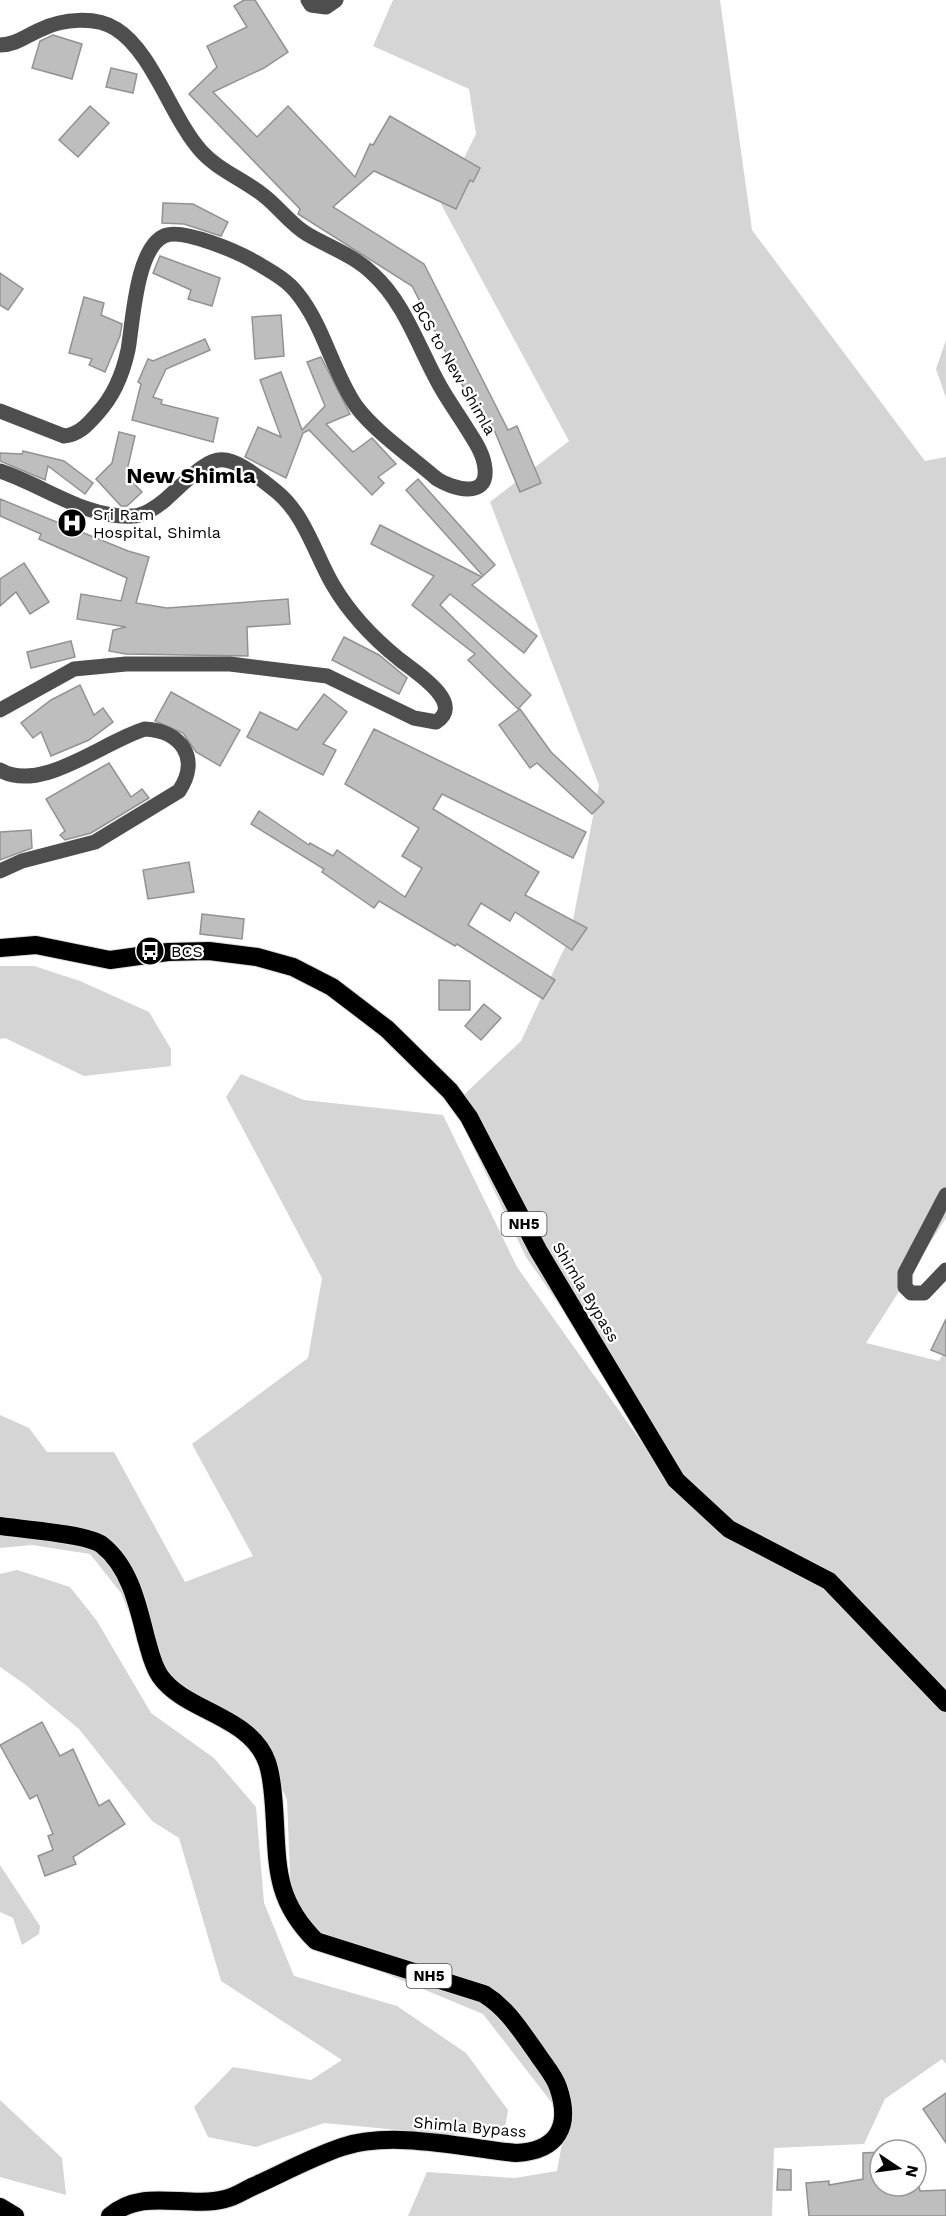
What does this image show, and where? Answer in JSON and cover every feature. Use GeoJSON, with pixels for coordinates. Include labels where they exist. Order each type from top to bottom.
{"type":"FeatureCollection","features":[{"type":"Feature","properties":{"kind":"highway","name":"Shimla Bypass"},"geometry":{"type":"LineString","coordinates":[[0,948],[36,945],[110,960],[168,952],[209,951],[257,957],[293,967],[332,987],[387,1029],[450,1090],[469,1117],[538,1250],[676,1480],[729,1529],[829,1581],[946,1703]]}},
{"type":"Feature","properties":{"kind":"highway","name":"Shimla Bypass"},"geometry":{"type":"LineString","coordinates":[[0,1527],[81,1537],[100,1543],[112,1555],[135,1594],[153,1663],[159,1676],[172,1688],[245,1732],[259,1745],[268,1764],[273,1795],[281,1890],[294,1918],[316,1941],[484,1994],[501,2005],[558,2085],[562,2103],[562,2123],[558,2137],[548,2146],[533,2152],[516,2153],[379,2141],[344,2146],[226,2199],[183,2202],[143,2199],[124,2205],[110,2216]]}},
{"type":"Feature","properties":{"kind":"highway"},"geometry":{"type":"LineString","coordinates":[[0,2207],[15,2216]]}},
{"type":"Feature","properties":{"kind":"street"},"geometry":{"type":"LineString","coordinates":[[308,0],[311,5],[326,8],[336,0]]}},
{"type":"Feature","properties":{"kind":"street","name":"BCS to New Shimla"},"geometry":{"type":"LineString","coordinates":[[0,45],[20,41],[43,28],[74,20],[96,22],[116,28],[133,45],[162,88],[184,129],[211,161],[265,196],[306,234],[372,272],[385,286],[440,387],[480,448],[485,474],[480,484],[469,490],[451,487],[437,479],[357,407],[297,294],[276,274],[251,260],[205,240],[170,234],[156,241],[148,251],[134,310],[128,351],[108,403],[87,425],[73,436],[64,436],[0,411]]}},
{"type":"Feature","properties":{"kind":"street"},"geometry":{"type":"LineString","coordinates":[[0,471],[27,480],[88,510],[135,516],[158,506],[209,461],[220,459],[244,467],[289,503],[299,517],[344,602],[381,645],[436,688],[444,708],[442,717],[436,722],[414,718],[327,676],[310,672],[230,664],[126,664],[74,669],[0,710]]}},
{"type":"Feature","properties":{"kind":"street"},"geometry":{"type":"LineString","coordinates":[[0,770],[10,776],[37,775],[144,729],[160,730],[173,736],[180,744],[190,766],[188,778],[179,791],[95,842],[22,861],[0,871]]}},
{"type":"Feature","properties":{"kind":"street"},"geometry":{"type":"LineString","coordinates":[[946,1195],[905,1273],[905,1287],[911,1293],[924,1293],[946,1270]]}},
{"type":"Feature","properties":{"kind":"shaded area"},"geometry":{"type":"Polygon","coordinates":[[[393,0],[720,0],[752,230],[925,461],[946,457],[946,1218],[866,1343],[939,1361],[946,1349],[946,1698],[831,1577],[730,1525],[679,1477],[526,1257],[453,1105],[521,1041],[570,936],[599,785],[490,502],[569,441],[441,204],[476,134],[469,89],[373,46],[393,0]]]}},
{"type":"Feature","properties":{"kind":"shaded area"},"geometry":{"type":"Polygon","coordinates":[[[946,340],[946,398],[936,369],[946,340]]]}},
{"type":"Feature","properties":{"kind":"shaded area"},"geometry":{"type":"Polygon","coordinates":[[[0,966],[34,966],[80,981],[149,1012],[171,1049],[171,1066],[84,1076],[5,1038],[0,1039],[0,966]]]}},
{"type":"Feature","properties":{"kind":"shaded area"},"geometry":{"type":"Polygon","coordinates":[[[241,1074],[304,1100],[443,1115],[517,1267],[672,1485],[826,1586],[946,1711],[946,2064],[942,2059],[885,2099],[864,2144],[774,2148],[772,2216],[408,2216],[427,2172],[515,2178],[557,2171],[566,2121],[483,2014],[312,1943],[292,1920],[287,1800],[269,1758],[152,1668],[121,1593],[90,1554],[32,1545],[0,1548],[0,1415],[29,1428],[47,1452],[114,1452],[185,1582],[253,1556],[192,1444],[308,1358],[322,1278],[226,1097],[241,1074]]]}},
{"type":"Feature","properties":{"kind":"shaded area"},"geometry":{"type":"Polygon","coordinates":[[[17,1570],[70,1587],[97,1621],[151,1713],[214,1758],[256,1807],[264,1903],[294,1976],[397,2006],[466,2053],[508,2110],[505,2128],[453,2135],[324,2123],[256,2147],[208,2137],[194,2107],[233,2067],[311,2080],[342,2060],[221,1981],[179,1838],[152,1821],[79,1729],[26,1685],[0,1667],[0,1574],[17,1570]]]}},
{"type":"Feature","properties":{"kind":"shaded area"},"geometry":{"type":"Polygon","coordinates":[[[0,1865],[40,1926],[39,1934],[22,1945],[13,1918],[0,1912],[0,1865]]]}},
{"type":"Feature","properties":{"kind":"shaded area"},"geometry":{"type":"Polygon","coordinates":[[[0,2100],[62,2158],[66,2195],[0,2177],[0,2100]]]}},
{"type":"Feature","properties":{"kind":"building"},"geometry":{"type":"Polygon","coordinates":[[[244,0],[255,0],[288,52],[264,68],[213,92],[257,137],[288,106],[355,177],[370,144],[373,145],[390,116],[480,168],[473,182],[470,180],[456,209],[374,171],[333,207],[424,264],[508,430],[517,426],[541,483],[520,492],[490,420],[482,424],[412,286],[298,214],[300,209],[189,94],[217,67],[207,46],[247,27],[234,6],[244,0]]]}},
{"type":"Feature","properties":{"kind":"building"},"geometry":{"type":"Polygon","coordinates":[[[53,35],[82,44],[72,79],[32,68],[40,41],[53,35]]]}},
{"type":"Feature","properties":{"kind":"building"},"geometry":{"type":"Polygon","coordinates":[[[111,68],[137,74],[133,93],[106,87],[111,68]]]}},
{"type":"Feature","properties":{"kind":"building"},"geometry":{"type":"Polygon","coordinates":[[[90,106],[109,123],[78,157],[59,140],[90,106]]]}},
{"type":"Feature","properties":{"kind":"building"},"geometry":{"type":"Polygon","coordinates":[[[163,203],[193,204],[228,222],[221,236],[184,224],[162,223],[163,203]]]}},
{"type":"Feature","properties":{"kind":"building"},"geometry":{"type":"Polygon","coordinates":[[[160,256],[220,278],[212,306],[188,299],[191,290],[153,273],[160,256]]]}},
{"type":"Feature","properties":{"kind":"building"},"geometry":{"type":"Polygon","coordinates":[[[0,273],[23,289],[8,310],[0,305],[0,273]]]}},
{"type":"Feature","properties":{"kind":"building"},"geometry":{"type":"Polygon","coordinates":[[[84,297],[104,303],[101,315],[122,324],[120,336],[105,372],[89,365],[92,359],[69,353],[84,297]]]}},
{"type":"Feature","properties":{"kind":"building"},"geometry":{"type":"Polygon","coordinates":[[[281,315],[284,356],[255,359],[252,317],[281,315]]]}},
{"type":"Feature","properties":{"kind":"building"},"geometry":{"type":"Polygon","coordinates":[[[205,339],[210,350],[166,369],[153,397],[162,400],[161,404],[218,418],[213,442],[132,420],[141,384],[138,382],[148,359],[153,361],[205,339]]]}},
{"type":"Feature","properties":{"kind":"building"},"geometry":{"type":"Polygon","coordinates":[[[321,357],[350,414],[326,424],[353,452],[372,438],[396,464],[378,477],[384,483],[372,495],[309,430],[303,433],[286,478],[245,457],[258,427],[281,437],[260,380],[281,372],[302,430],[325,406],[307,362],[321,357]]]}},
{"type":"Feature","properties":{"kind":"building"},"geometry":{"type":"Polygon","coordinates":[[[119,432],[135,436],[126,475],[142,492],[127,506],[121,506],[96,479],[112,463],[119,432]]]}},
{"type":"Feature","properties":{"kind":"building"},"geometry":{"type":"Polygon","coordinates":[[[23,451],[64,461],[93,483],[85,494],[48,466],[45,480],[0,461],[0,453],[22,454],[23,451]]]}},
{"type":"Feature","properties":{"kind":"building"},"geometry":{"type":"Polygon","coordinates":[[[418,479],[495,565],[483,576],[406,490],[418,479]]]}},
{"type":"Feature","properties":{"kind":"building"},"geometry":{"type":"Polygon","coordinates":[[[0,499],[128,551],[149,557],[136,603],[167,608],[288,599],[290,624],[247,627],[248,656],[126,654],[109,651],[113,630],[126,627],[77,619],[81,594],[121,601],[127,578],[39,539],[41,534],[0,516],[0,499]]]}},
{"type":"Feature","properties":{"kind":"building"},"geometry":{"type":"Polygon","coordinates":[[[380,525],[482,577],[472,585],[537,636],[524,653],[450,594],[440,605],[531,695],[518,709],[468,660],[475,654],[412,605],[434,576],[371,544],[380,525]]]}},
{"type":"Feature","properties":{"kind":"building"},"geometry":{"type":"Polygon","coordinates":[[[24,563],[49,602],[30,614],[16,592],[0,606],[0,579],[24,563]]]}},
{"type":"Feature","properties":{"kind":"building"},"geometry":{"type":"Polygon","coordinates":[[[344,637],[379,655],[407,678],[399,694],[332,660],[344,637]]]}},
{"type":"Feature","properties":{"kind":"building"},"geometry":{"type":"Polygon","coordinates":[[[71,641],[75,657],[31,668],[27,652],[71,641]]]}},
{"type":"Feature","properties":{"kind":"building"},"geometry":{"type":"Polygon","coordinates":[[[80,685],[94,715],[103,708],[113,722],[89,740],[51,756],[41,732],[33,738],[21,723],[51,700],[80,685]]]}},
{"type":"Feature","properties":{"kind":"building"},"geometry":{"type":"Polygon","coordinates":[[[171,692],[240,730],[220,766],[196,752],[183,733],[155,721],[171,692]]]}},
{"type":"Feature","properties":{"kind":"building"},"geometry":{"type":"Polygon","coordinates":[[[324,694],[347,712],[323,744],[336,750],[323,775],[247,737],[260,712],[297,730],[324,694]]]}},
{"type":"Feature","properties":{"kind":"building"},"geometry":{"type":"Polygon","coordinates":[[[520,709],[551,752],[604,802],[592,814],[537,763],[530,768],[499,725],[520,709]]]}},
{"type":"Feature","properties":{"kind":"building"},"geometry":{"type":"Polygon","coordinates":[[[374,729],[586,832],[573,858],[442,794],[433,809],[539,872],[525,895],[587,928],[572,950],[515,912],[510,921],[481,903],[468,925],[555,980],[543,999],[457,944],[455,946],[379,901],[374,908],[322,872],[324,869],[251,824],[259,811],[309,845],[310,843],[333,856],[337,850],[405,897],[422,868],[402,856],[419,828],[345,784],[374,729]]]}},
{"type":"Feature","properties":{"kind":"building"},"geometry":{"type":"Polygon","coordinates":[[[109,763],[131,797],[142,789],[149,798],[91,833],[65,840],[60,835],[65,831],[46,799],[109,763]]]}},
{"type":"Feature","properties":{"kind":"building"},"geometry":{"type":"Polygon","coordinates":[[[31,830],[32,848],[0,860],[0,832],[31,830]]]}},
{"type":"Feature","properties":{"kind":"building"},"geometry":{"type":"Polygon","coordinates":[[[189,862],[194,892],[148,899],[143,870],[189,862]]]}},
{"type":"Feature","properties":{"kind":"building"},"geometry":{"type":"Polygon","coordinates":[[[202,914],[244,919],[242,939],[200,934],[202,914]]]}},
{"type":"Feature","properties":{"kind":"building"},"geometry":{"type":"Polygon","coordinates":[[[439,980],[470,981],[470,1010],[439,1010],[439,980]]]}},
{"type":"Feature","properties":{"kind":"building"},"geometry":{"type":"Polygon","coordinates":[[[484,1004],[501,1018],[481,1040],[465,1026],[484,1004]]]}},
{"type":"Feature","properties":{"kind":"building"},"geometry":{"type":"Polygon","coordinates":[[[946,1319],[946,1356],[931,1350],[946,1319]]]}},
{"type":"Feature","properties":{"kind":"building"},"geometry":{"type":"Polygon","coordinates":[[[42,1722],[60,1756],[73,1749],[99,1806],[109,1800],[125,1824],[73,1857],[76,1864],[45,1876],[38,1856],[53,1850],[48,1836],[53,1834],[37,1795],[30,1799],[0,1745],[42,1722]]]}},
{"type":"Feature","properties":{"kind":"building"},"geometry":{"type":"Polygon","coordinates":[[[946,2093],[946,2143],[923,2109],[946,2093]]]}},
{"type":"Feature","properties":{"kind":"building"},"geometry":{"type":"Polygon","coordinates":[[[863,2153],[868,2153],[868,2198],[928,2198],[928,2191],[946,2190],[946,2216],[809,2216],[806,2183],[829,2181],[829,2185],[863,2179],[863,2153]]]}},
{"type":"Feature","properties":{"kind":"building"},"geometry":{"type":"Polygon","coordinates":[[[778,2169],[791,2170],[791,2190],[777,2190],[778,2169]]]}},
{"type":"Feature","properties":{"kind":"place","name":"Sri Ram Hospital, Shimla"},"geometry":{"type":"Point","coordinates":[72,523]}},
{"type":"Feature","properties":{"kind":"place","name":"BCS"},"geometry":{"type":"Point","coordinates":[150,951]}},
{"type":"Feature","properties":{"kind":"district","name":"New Shimla"},"geometry":{"type":"Point","coordinates":[191,475]}}]}
